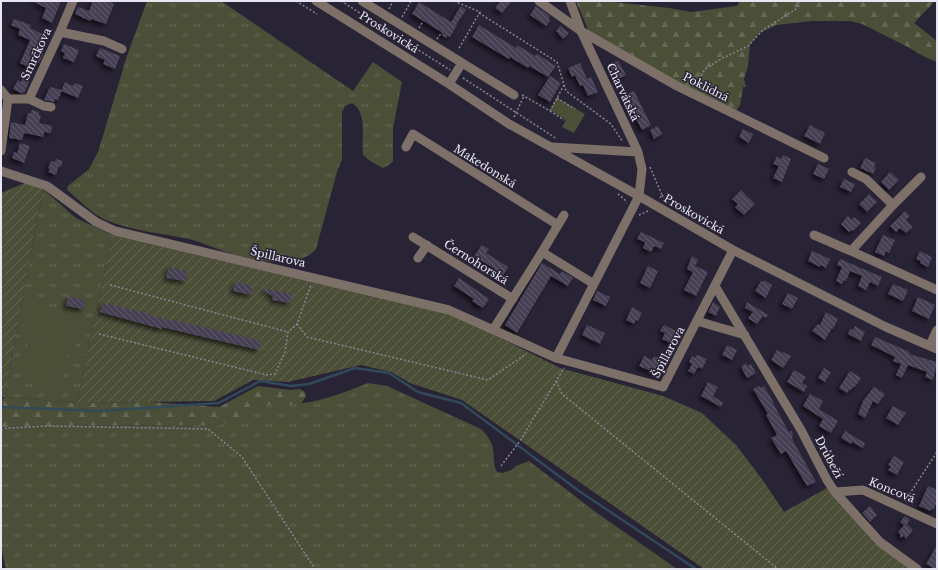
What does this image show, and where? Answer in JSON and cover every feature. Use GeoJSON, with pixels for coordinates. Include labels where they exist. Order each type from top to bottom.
{"type":"FeatureCollection","features":[{"type":"Feature","properties":{"kind":"street","name":"Smrčkova"},"geometry":{"type":"LineString","coordinates":[[29,99],[73,1]]}},
{"type":"Feature","properties":{"kind":"street","name":"Proskovická"},"geometry":{"type":"LineString","coordinates":[[316,1],[509,124],[733,250],[886,327],[933,347]]}},
{"type":"Feature","properties":{"kind":"street","name":"Proskovická"},"geometry":{"type":"LineString","coordinates":[[362,1],[462,63],[520,95]]}},
{"type":"Feature","properties":{"kind":"street","name":"Poklidná"},"geometry":{"type":"LineString","coordinates":[[539,1],[581,31],[691,94],[824,158]]}},
{"type":"Feature","properties":{"kind":"street","name":"Charvátská"},"geometry":{"type":"LineString","coordinates":[[570,1],[581,31],[628,140],[638,152],[642,169],[639,196]]}},
{"type":"Feature","properties":{"kind":"street"},"geometry":{"type":"LineString","coordinates":[[60,32],[104,41],[122,49]]}},
{"type":"Feature","properties":{"kind":"street"},"geometry":{"type":"LineString","coordinates":[[448,84],[462,63]]}},
{"type":"Feature","properties":{"kind":"street"},"geometry":{"type":"LineString","coordinates":[[1,90],[8,99],[1,151]]}},
{"type":"Feature","properties":{"kind":"street"},"geometry":{"type":"LineString","coordinates":[[8,99],[29,99],[51,108]]}},
{"type":"Feature","properties":{"kind":"street","name":"Makedonská"},"geometry":{"type":"LineString","coordinates":[[406,148],[413,134],[558,225]]}},
{"type":"Feature","properties":{"kind":"street"},"geometry":{"type":"LineString","coordinates":[[550,147],[638,152]]}},
{"type":"Feature","properties":{"kind":"street","name":"Špillarova"},"geometry":{"type":"LineString","coordinates":[[1,171],[47,186],[96,222],[115,231],[449,310],[556,358],[663,387],[733,250]]}},
{"type":"Feature","properties":{"kind":"street"},"geometry":{"type":"LineString","coordinates":[[852,172],[866,179],[893,206]]}},
{"type":"Feature","properties":{"kind":"street"},"geometry":{"type":"LineString","coordinates":[[851,251],[921,177]]}},
{"type":"Feature","properties":{"kind":"street"},"geometry":{"type":"LineString","coordinates":[[556,358],[639,196]]}},
{"type":"Feature","properties":{"kind":"street"},"geometry":{"type":"LineString","coordinates":[[494,330],[564,215]]}},
{"type":"Feature","properties":{"kind":"street"},"geometry":{"type":"LineString","coordinates":[[814,235],[937,290]]}},
{"type":"Feature","properties":{"kind":"street","name":"Černohorská"},"geometry":{"type":"LineString","coordinates":[[413,237],[513,299]]}},
{"type":"Feature","properties":{"kind":"street","name":"Černohorská"},"geometry":{"type":"LineString","coordinates":[[418,258],[427,245]]}},
{"type":"Feature","properties":{"kind":"street"},"geometry":{"type":"LineString","coordinates":[[542,252],[594,284]]}},
{"type":"Feature","properties":{"kind":"street","name":"Drůbeží"},"geometry":{"type":"LineString","coordinates":[[715,286],[801,430],[827,480],[835,492],[880,542],[916,569]]}},
{"type":"Feature","properties":{"kind":"street"},"geometry":{"type":"LineString","coordinates":[[697,321],[745,335]]}},
{"type":"Feature","properties":{"kind":"street"},"geometry":{"type":"LineString","coordinates":[[933,347],[937,330]]}},
{"type":"Feature","properties":{"kind":"street","name":"Koncová"},"geometry":{"type":"LineString","coordinates":[[835,492],[863,490],[901,506],[937,524]]}},
{"type":"Feature","properties":{"kind":"path"},"geometry":{"type":"LineString","coordinates":[[296,1],[317,14]]}},
{"type":"Feature","properties":{"kind":"path"},"geometry":{"type":"LineString","coordinates":[[341,1],[559,140]]}},
{"type":"Feature","properties":{"kind":"path"},"geometry":{"type":"LineString","coordinates":[[387,12],[394,1]]}},
{"type":"Feature","properties":{"kind":"path"},"geometry":{"type":"LineString","coordinates":[[400,20],[411,1]]}},
{"type":"Feature","properties":{"kind":"path"},"geometry":{"type":"LineString","coordinates":[[454,1],[480,12],[557,62],[566,91],[611,124],[628,140]]}},
{"type":"Feature","properties":{"kind":"path"},"geometry":{"type":"LineString","coordinates":[[796,9],[798,1]]}},
{"type":"Feature","properties":{"kind":"path"},"geometry":{"type":"LineString","coordinates":[[691,94],[706,69],[721,59],[748,46],[763,30],[796,9],[801,1]]}},
{"type":"Feature","properties":{"kind":"path"},"geometry":{"type":"LineString","coordinates":[[455,55],[480,13]]}},
{"type":"Feature","properties":{"kind":"path"},"geometry":{"type":"LineString","coordinates":[[417,31],[423,21]]}},
{"type":"Feature","properties":{"kind":"path"},"geometry":{"type":"LineString","coordinates":[[435,42],[442,32]]}},
{"type":"Feature","properties":{"kind":"path"},"geometry":{"type":"LineString","coordinates":[[550,111],[564,85]]}},
{"type":"Feature","properties":{"kind":"path"},"geometry":{"type":"LineString","coordinates":[[517,112],[520,95],[564,120]]}},
{"type":"Feature","properties":{"kind":"path"},"geometry":{"type":"LineString","coordinates":[[557,98],[575,109]]}},
{"type":"Feature","properties":{"kind":"path"},"geometry":{"type":"LineString","coordinates":[[616,142],[628,140]]}},
{"type":"Feature","properties":{"kind":"path"},"geometry":{"type":"LineString","coordinates":[[616,193],[625,200],[626,208],[623,214],[630,218],[651,210],[656,206],[662,195],[648,162]]}},
{"type":"Feature","properties":{"kind":"path"},"geometry":{"type":"LineString","coordinates":[[99,334],[267,375],[275,374],[285,352],[288,332],[297,324],[314,278]]}},
{"type":"Feature","properties":{"kind":"path"},"geometry":{"type":"LineString","coordinates":[[110,285],[288,332]]}},
{"type":"Feature","properties":{"kind":"path"},"geometry":{"type":"LineString","coordinates":[[297,324],[306,337],[488,380],[534,348]]}},
{"type":"Feature","properties":{"kind":"path"},"geometry":{"type":"LineString","coordinates":[[501,466],[520,441],[568,362]]}},
{"type":"Feature","properties":{"kind":"path"},"geometry":{"type":"LineString","coordinates":[[556,381],[562,394],[778,569]]}},
{"type":"Feature","properties":{"kind":"path"},"geometry":{"type":"LineString","coordinates":[[1,430],[7,428],[48,426],[208,429],[242,457],[315,569]]}},
{"type":"Feature","properties":{"kind":"path"},"geometry":{"type":"LineString","coordinates":[[901,506],[937,452]]}},
{"type":"Feature","properties":{"kind":"green space"},"geometry":{"type":"Polygon","coordinates":[[[147,1],[221,1],[353,91],[373,62],[402,82],[393,128],[393,161],[383,168],[370,161],[363,155],[363,126],[360,113],[357,107],[352,103],[345,106],[342,112],[342,159],[316,249],[309,255],[290,261],[266,261],[223,251],[189,239],[126,227],[100,217],[67,190],[68,186],[89,169],[98,152],[127,56],[147,1]]]}},
{"type":"Feature","properties":{"kind":"green space"},"geometry":{"type":"Polygon","coordinates":[[[576,1],[605,1],[691,12],[737,6],[740,1],[935,1],[914,23],[937,41],[937,62],[862,24],[850,21],[812,21],[776,25],[758,34],[750,45],[748,66],[744,79],[746,87],[743,87],[740,105],[734,114],[589,32],[576,1]]]}},
{"type":"Feature","properties":{"kind":"green space"},"geometry":{"type":"Polygon","coordinates":[[[557,98],[585,114],[574,133],[562,127],[566,120],[550,110],[557,98]]]}},
{"type":"Feature","properties":{"kind":"green space"},"geometry":{"type":"Polygon","coordinates":[[[25,183],[44,190],[37,219],[5,397],[1,397],[1,193],[25,183]]]}},
{"type":"Feature","properties":{"kind":"green space"},"geometry":{"type":"Polygon","coordinates":[[[44,190],[76,218],[112,235],[77,403],[5,397],[37,219],[44,190]]]}},
{"type":"Feature","properties":{"kind":"green space"},"geometry":{"type":"Polygon","coordinates":[[[112,235],[453,314],[560,368],[663,396],[702,413],[736,445],[764,482],[784,512],[827,488],[911,569],[704,569],[462,400],[410,383],[391,372],[361,365],[288,382],[253,380],[214,401],[77,403],[112,235]]]}},
{"type":"Feature","properties":{"kind":"green space"},"geometry":{"type":"Polygon","coordinates":[[[24,295],[43,299],[42,305],[82,313],[75,348],[69,348],[60,389],[20,380],[28,339],[34,340],[35,338],[17,334],[24,295]]]}},
{"type":"Feature","properties":{"kind":"green space"},"geometry":{"type":"Polygon","coordinates":[[[368,383],[387,386],[481,429],[487,435],[491,443],[497,472],[503,473],[529,461],[597,513],[677,569],[6,569],[1,546],[1,430],[10,427],[48,426],[217,425],[262,406],[311,402],[352,390],[368,383]]]}},
{"type":"Feature","properties":{"kind":"green space"},"geometry":{"type":"Polygon","coordinates":[[[258,386],[290,390],[300,389],[305,392],[306,396],[301,404],[264,405],[228,422],[217,425],[48,426],[10,427],[1,429],[1,400],[5,397],[77,403],[150,402],[219,407],[258,386]]]}},
{"type":"Feature","properties":{"kind":"building"},"geometry":{"type":"Polygon","coordinates":[[[32,1],[61,1],[52,23],[42,18],[46,8],[32,1]]]}},
{"type":"Feature","properties":{"kind":"building"},"geometry":{"type":"Polygon","coordinates":[[[93,1],[108,1],[114,4],[106,24],[91,19],[90,21],[75,14],[78,7],[89,11],[93,1]]]}},
{"type":"Feature","properties":{"kind":"building"},"geometry":{"type":"Polygon","coordinates":[[[501,1],[512,1],[502,13],[495,8],[501,1]]]}},
{"type":"Feature","properties":{"kind":"building"},"geometry":{"type":"Polygon","coordinates":[[[419,2],[451,22],[461,6],[466,10],[450,37],[447,36],[446,38],[442,35],[443,33],[412,14],[419,2]]]}},
{"type":"Feature","properties":{"kind":"building"},"geometry":{"type":"Polygon","coordinates":[[[536,6],[550,16],[550,21],[546,26],[530,15],[536,6]]]}},
{"type":"Feature","properties":{"kind":"building"},"geometry":{"type":"Polygon","coordinates":[[[14,19],[31,25],[30,28],[44,35],[37,52],[43,54],[39,63],[36,61],[32,69],[20,63],[30,40],[18,35],[20,29],[11,25],[14,19]]]}},
{"type":"Feature","properties":{"kind":"building"},"geometry":{"type":"Polygon","coordinates":[[[479,25],[516,48],[517,45],[535,56],[537,54],[556,66],[548,77],[529,66],[528,68],[510,57],[509,59],[472,37],[479,25]]]}},
{"type":"Feature","properties":{"kind":"building"},"geometry":{"type":"Polygon","coordinates":[[[560,26],[569,33],[563,39],[556,31],[560,26]]]}},
{"type":"Feature","properties":{"kind":"building"},"geometry":{"type":"Polygon","coordinates":[[[64,44],[79,50],[74,62],[63,58],[65,53],[61,51],[64,44]]]}},
{"type":"Feature","properties":{"kind":"building"},"geometry":{"type":"Polygon","coordinates":[[[100,48],[120,56],[115,69],[103,64],[105,60],[96,56],[100,48]]]}},
{"type":"Feature","properties":{"kind":"building"},"geometry":{"type":"Polygon","coordinates":[[[618,61],[626,75],[617,80],[609,65],[618,61]]]}},
{"type":"Feature","properties":{"kind":"building"},"geometry":{"type":"Polygon","coordinates":[[[580,63],[587,79],[591,77],[598,92],[588,96],[583,85],[580,86],[575,75],[572,77],[568,68],[580,63]]]}},
{"type":"Feature","properties":{"kind":"building"},"geometry":{"type":"Polygon","coordinates":[[[550,76],[561,83],[550,102],[538,95],[550,76]]]}},
{"type":"Feature","properties":{"kind":"building"},"geometry":{"type":"Polygon","coordinates":[[[23,79],[29,82],[24,93],[13,89],[18,80],[21,82],[23,79]]]}},
{"type":"Feature","properties":{"kind":"building"},"geometry":{"type":"Polygon","coordinates":[[[65,82],[73,86],[75,83],[83,86],[78,98],[61,91],[65,82]]]}},
{"type":"Feature","properties":{"kind":"building"},"geometry":{"type":"Polygon","coordinates":[[[50,87],[62,90],[58,100],[55,99],[54,102],[44,100],[50,87]]]}},
{"type":"Feature","properties":{"kind":"building"},"geometry":{"type":"Polygon","coordinates":[[[634,91],[651,125],[642,130],[625,98],[627,94],[634,91]]]}},
{"type":"Feature","properties":{"kind":"building"},"geometry":{"type":"Polygon","coordinates":[[[32,110],[39,112],[39,115],[41,116],[39,123],[52,126],[51,133],[44,132],[44,137],[24,133],[22,140],[9,138],[11,122],[25,125],[28,113],[31,113],[32,110]]]}},
{"type":"Feature","properties":{"kind":"building"},"geometry":{"type":"Polygon","coordinates":[[[810,125],[825,133],[820,144],[804,136],[810,125]]]}},
{"type":"Feature","properties":{"kind":"building"},"geometry":{"type":"Polygon","coordinates":[[[658,126],[662,134],[654,139],[650,130],[658,126]]]}},
{"type":"Feature","properties":{"kind":"building"},"geometry":{"type":"Polygon","coordinates":[[[743,129],[753,134],[749,143],[739,137],[743,129]]]}},
{"type":"Feature","properties":{"kind":"building"},"geometry":{"type":"Polygon","coordinates":[[[20,143],[30,146],[24,163],[12,158],[14,152],[17,153],[20,143]]]}},
{"type":"Feature","properties":{"kind":"building"},"geometry":{"type":"Polygon","coordinates":[[[783,155],[791,159],[782,182],[773,178],[779,166],[773,164],[777,156],[781,159],[783,155]]]}},
{"type":"Feature","properties":{"kind":"building"},"geometry":{"type":"Polygon","coordinates":[[[865,158],[876,163],[874,167],[876,168],[873,174],[860,168],[865,158]]]}},
{"type":"Feature","properties":{"kind":"building"},"geometry":{"type":"Polygon","coordinates":[[[56,159],[63,161],[61,167],[59,166],[56,175],[48,172],[50,169],[48,168],[51,161],[55,162],[56,159]]]}},
{"type":"Feature","properties":{"kind":"building"},"geometry":{"type":"Polygon","coordinates":[[[818,164],[829,169],[824,179],[813,174],[818,164]]]}},
{"type":"Feature","properties":{"kind":"building"},"geometry":{"type":"Polygon","coordinates":[[[890,172],[899,180],[889,190],[881,182],[890,172]]]}},
{"type":"Feature","properties":{"kind":"building"},"geometry":{"type":"Polygon","coordinates":[[[844,179],[855,184],[851,192],[840,187],[844,179]]]}},
{"type":"Feature","properties":{"kind":"building"},"geometry":{"type":"Polygon","coordinates":[[[741,190],[755,204],[744,215],[735,207],[738,204],[732,199],[741,190]]]}},
{"type":"Feature","properties":{"kind":"building"},"geometry":{"type":"Polygon","coordinates":[[[869,194],[877,202],[867,212],[859,204],[869,194]]]}},
{"type":"Feature","properties":{"kind":"building"},"geometry":{"type":"Polygon","coordinates":[[[905,211],[910,216],[906,220],[913,227],[906,233],[900,228],[896,232],[890,226],[905,211]]]}},
{"type":"Feature","properties":{"kind":"building"},"geometry":{"type":"Polygon","coordinates":[[[848,216],[852,220],[854,217],[861,223],[853,231],[852,230],[849,232],[841,224],[848,216]]]}},
{"type":"Feature","properties":{"kind":"building"},"geometry":{"type":"Polygon","coordinates":[[[641,232],[664,243],[661,249],[654,246],[651,252],[643,248],[645,242],[637,239],[641,232]]]}},
{"type":"Feature","properties":{"kind":"building"},"geometry":{"type":"Polygon","coordinates":[[[883,235],[895,240],[889,253],[886,251],[884,256],[875,252],[883,235]]]}},
{"type":"Feature","properties":{"kind":"building"},"geometry":{"type":"Polygon","coordinates":[[[482,245],[489,249],[486,253],[508,267],[501,279],[492,273],[495,269],[474,256],[482,245]]]}},
{"type":"Feature","properties":{"kind":"building"},"geometry":{"type":"Polygon","coordinates":[[[812,251],[830,259],[826,268],[821,265],[820,267],[808,261],[812,251]]]}},
{"type":"Feature","properties":{"kind":"building"},"geometry":{"type":"Polygon","coordinates":[[[920,251],[932,257],[928,267],[916,259],[920,251]]]}},
{"type":"Feature","properties":{"kind":"building"},"geometry":{"type":"Polygon","coordinates":[[[692,256],[698,260],[695,266],[708,272],[696,296],[684,290],[693,272],[687,269],[692,256]]]}},
{"type":"Feature","properties":{"kind":"building"},"geometry":{"type":"Polygon","coordinates":[[[840,259],[882,277],[878,286],[870,282],[866,290],[858,286],[862,276],[850,271],[846,281],[844,280],[842,284],[836,281],[842,267],[837,265],[840,259]]]}},
{"type":"Feature","properties":{"kind":"building"},"geometry":{"type":"Polygon","coordinates":[[[542,263],[560,274],[562,271],[573,278],[568,286],[551,276],[517,333],[505,325],[542,263]]]}},
{"type":"Feature","properties":{"kind":"building"},"geometry":{"type":"Polygon","coordinates":[[[648,266],[658,271],[650,288],[640,283],[648,266]]]}},
{"type":"Feature","properties":{"kind":"building"},"geometry":{"type":"Polygon","coordinates":[[[169,267],[187,271],[185,281],[166,278],[169,267]]]}},
{"type":"Feature","properties":{"kind":"building"},"geometry":{"type":"Polygon","coordinates":[[[459,278],[489,299],[483,308],[472,301],[474,299],[454,286],[459,278]]]}},
{"type":"Feature","properties":{"kind":"building"},"geometry":{"type":"Polygon","coordinates":[[[764,280],[772,285],[766,298],[755,291],[761,281],[763,282],[764,280]]]}},
{"type":"Feature","properties":{"kind":"building"},"geometry":{"type":"Polygon","coordinates":[[[235,282],[252,286],[251,295],[233,291],[235,282]]]}},
{"type":"Feature","properties":{"kind":"building"},"geometry":{"type":"Polygon","coordinates":[[[893,284],[908,290],[903,301],[888,294],[893,284]]]}},
{"type":"Feature","properties":{"kind":"building"},"geometry":{"type":"Polygon","coordinates":[[[261,288],[292,294],[290,303],[272,300],[273,296],[261,288]]]}},
{"type":"Feature","properties":{"kind":"building"},"geometry":{"type":"Polygon","coordinates":[[[597,291],[610,297],[606,306],[593,300],[597,291]]]}},
{"type":"Feature","properties":{"kind":"building"},"geometry":{"type":"Polygon","coordinates":[[[788,293],[798,298],[792,309],[782,304],[788,293]]]}},
{"type":"Feature","properties":{"kind":"building"},"geometry":{"type":"Polygon","coordinates":[[[68,296],[85,300],[83,309],[66,306],[68,296]]]}},
{"type":"Feature","properties":{"kind":"building"},"geometry":{"type":"Polygon","coordinates":[[[918,297],[935,305],[929,319],[912,311],[918,297]]]}},
{"type":"Feature","properties":{"kind":"building"},"geometry":{"type":"Polygon","coordinates":[[[713,302],[720,307],[716,316],[708,312],[713,302]]]}},
{"type":"Feature","properties":{"kind":"building"},"geometry":{"type":"Polygon","coordinates":[[[747,302],[768,315],[766,318],[763,316],[757,324],[748,318],[753,312],[745,308],[747,302]]]}},
{"type":"Feature","properties":{"kind":"building"},"geometry":{"type":"Polygon","coordinates":[[[103,303],[150,314],[150,316],[261,341],[259,350],[162,327],[162,329],[100,312],[103,303]]]}},
{"type":"Feature","properties":{"kind":"building"},"geometry":{"type":"Polygon","coordinates":[[[632,307],[642,313],[638,321],[636,320],[634,324],[626,320],[632,307]]]}},
{"type":"Feature","properties":{"kind":"building"},"geometry":{"type":"Polygon","coordinates":[[[826,312],[838,319],[825,340],[812,331],[818,324],[820,325],[826,312]]]}},
{"type":"Feature","properties":{"kind":"building"},"geometry":{"type":"Polygon","coordinates":[[[587,325],[605,333],[600,344],[582,335],[587,325]]]}},
{"type":"Feature","properties":{"kind":"building"},"geometry":{"type":"Polygon","coordinates":[[[664,325],[679,332],[673,344],[662,339],[665,333],[660,331],[664,325]]]}},
{"type":"Feature","properties":{"kind":"building"},"geometry":{"type":"Polygon","coordinates":[[[855,326],[865,332],[861,341],[848,334],[850,329],[853,330],[855,326]]]}},
{"type":"Feature","properties":{"kind":"building"},"geometry":{"type":"Polygon","coordinates":[[[875,337],[910,352],[909,354],[937,362],[933,380],[925,377],[927,372],[908,365],[902,378],[896,375],[901,364],[893,361],[895,357],[871,345],[875,337]]]}},
{"type":"Feature","properties":{"kind":"building"},"geometry":{"type":"Polygon","coordinates":[[[727,345],[737,350],[732,360],[722,355],[727,345]]]}},
{"type":"Feature","properties":{"kind":"building"},"geometry":{"type":"Polygon","coordinates":[[[777,350],[791,356],[783,368],[771,360],[777,350]]]}},
{"type":"Feature","properties":{"kind":"building"},"geometry":{"type":"Polygon","coordinates":[[[697,355],[707,359],[702,369],[698,367],[694,374],[688,371],[692,364],[689,362],[692,356],[695,358],[697,355]]]}},
{"type":"Feature","properties":{"kind":"building"},"geometry":{"type":"Polygon","coordinates":[[[644,356],[652,360],[654,356],[665,361],[660,370],[657,369],[655,373],[639,366],[644,356]]]}},
{"type":"Feature","properties":{"kind":"building"},"geometry":{"type":"Polygon","coordinates":[[[746,363],[747,366],[751,364],[756,373],[747,378],[741,367],[746,363]]]}},
{"type":"Feature","properties":{"kind":"building"},"geometry":{"type":"Polygon","coordinates":[[[824,368],[831,372],[825,382],[818,378],[824,368]]]}},
{"type":"Feature","properties":{"kind":"building"},"geometry":{"type":"Polygon","coordinates":[[[794,370],[806,377],[802,383],[807,386],[804,392],[787,382],[794,370]]]}},
{"type":"Feature","properties":{"kind":"building"},"geometry":{"type":"Polygon","coordinates":[[[850,371],[861,378],[855,387],[854,386],[851,390],[850,389],[847,393],[839,388],[850,371]]]}},
{"type":"Feature","properties":{"kind":"building"},"geometry":{"type":"Polygon","coordinates":[[[708,382],[718,387],[713,396],[723,403],[721,407],[701,396],[708,382]]]}},
{"type":"Feature","properties":{"kind":"building"},"geometry":{"type":"Polygon","coordinates":[[[759,386],[760,388],[764,386],[787,429],[789,432],[792,431],[793,441],[816,482],[807,486],[786,451],[781,454],[771,438],[777,435],[766,415],[768,414],[753,389],[759,386]]]}},
{"type":"Feature","properties":{"kind":"building"},"geometry":{"type":"Polygon","coordinates":[[[874,387],[885,394],[878,404],[873,401],[865,418],[858,414],[863,401],[874,387]]]}},
{"type":"Feature","properties":{"kind":"building"},"geometry":{"type":"Polygon","coordinates":[[[810,394],[823,401],[819,409],[838,421],[831,433],[819,426],[823,419],[803,406],[810,394]]]}},
{"type":"Feature","properties":{"kind":"building"},"geometry":{"type":"Polygon","coordinates":[[[893,406],[906,413],[898,425],[886,418],[893,406]]]}},
{"type":"Feature","properties":{"kind":"building"},"geometry":{"type":"Polygon","coordinates":[[[845,431],[865,443],[863,448],[852,442],[851,444],[841,438],[845,431]]]}},
{"type":"Feature","properties":{"kind":"building"},"geometry":{"type":"Polygon","coordinates":[[[894,456],[904,462],[897,475],[888,470],[891,466],[888,465],[894,456]]]}},
{"type":"Feature","properties":{"kind":"building"},"geometry":{"type":"Polygon","coordinates":[[[928,486],[937,490],[937,502],[933,510],[931,509],[930,511],[919,506],[928,486]]]}},
{"type":"Feature","properties":{"kind":"building"},"geometry":{"type":"Polygon","coordinates":[[[870,506],[877,515],[870,522],[862,513],[870,506]]]}},
{"type":"Feature","properties":{"kind":"building"},"geometry":{"type":"Polygon","coordinates":[[[905,516],[910,520],[907,524],[913,530],[906,539],[904,536],[900,538],[900,534],[898,532],[904,525],[900,522],[905,516]]]}},
{"type":"Feature","properties":{"kind":"building"},"geometry":{"type":"Polygon","coordinates":[[[937,545],[937,569],[935,569],[926,564],[937,545]]]}},
{"type":"Feature","properties":{"kind":"waterway"},"geometry":{"type":"LineString","coordinates":[[1,407],[101,411],[219,403],[260,381],[291,386],[309,384],[355,368],[389,373],[418,392],[461,403],[579,491],[696,569]]}}]}
